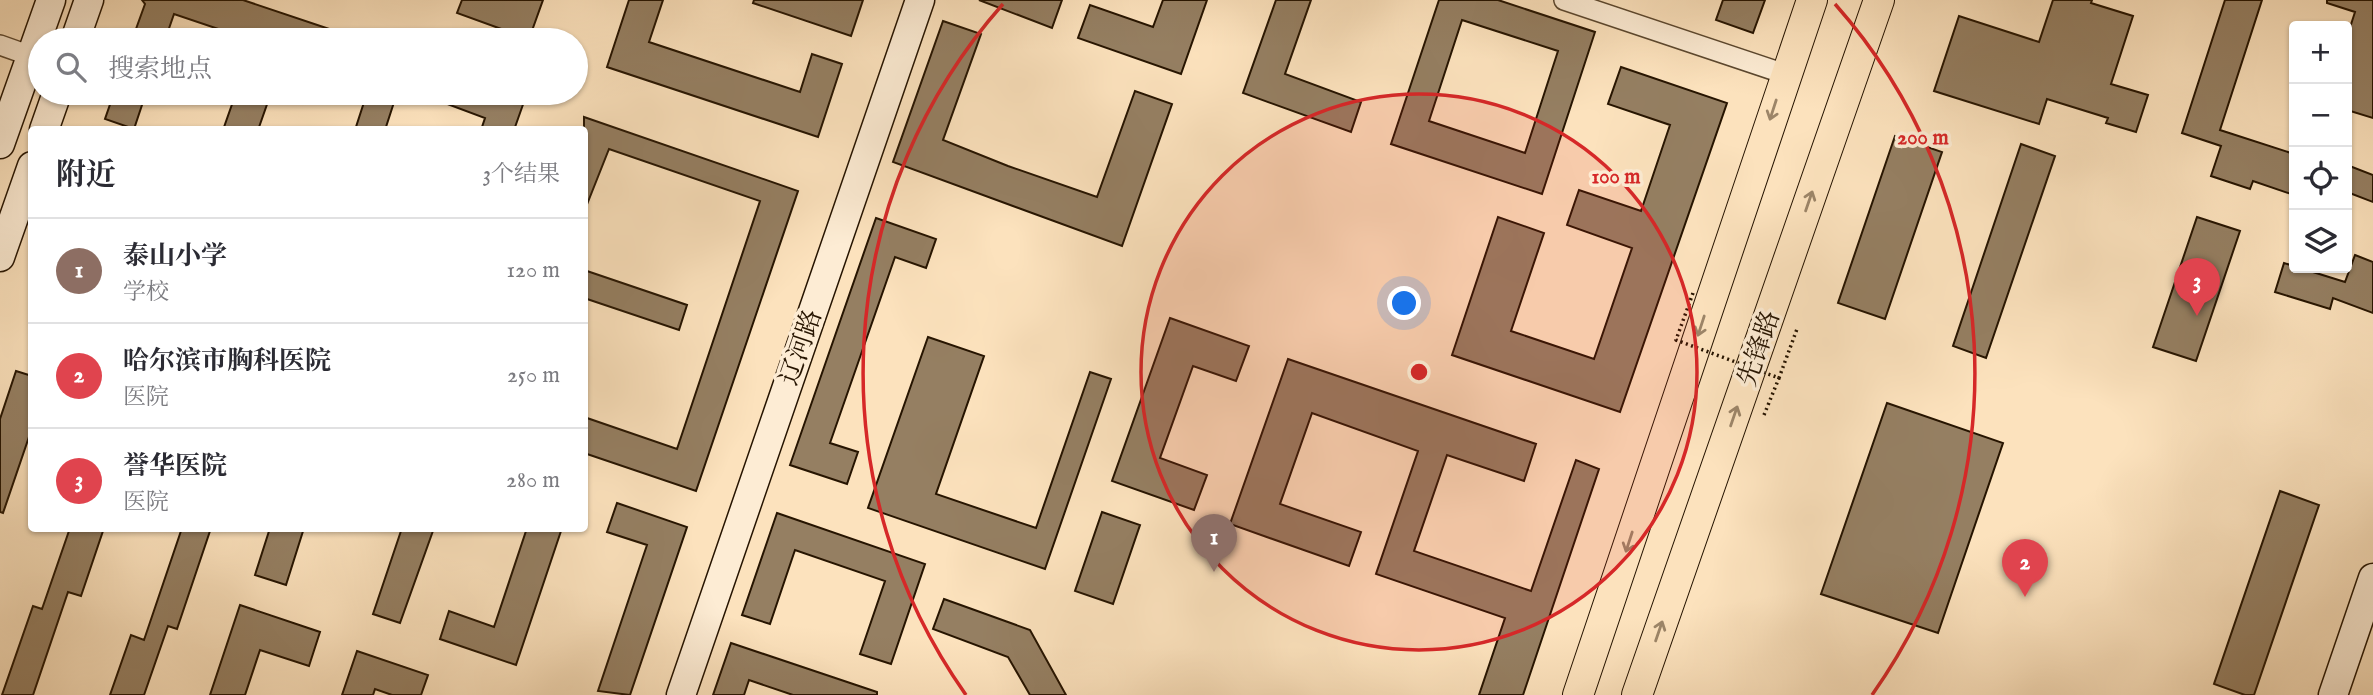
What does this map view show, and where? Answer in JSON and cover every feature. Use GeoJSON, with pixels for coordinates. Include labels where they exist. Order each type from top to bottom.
{"type":"FeatureCollection","features":[{"type":"Feature","properties":{"kind":"main road"},"geometry":{"type":"LineString","coordinates":[[42,28],[51,0]]}},
{"type":"Feature","properties":{"kind":"main road"},"geometry":{"type":"LineString","coordinates":[[79,28],[89,0]]}},
{"type":"Feature","properties":{"kind":"main road","name":"辽河路"},"geometry":{"type":"LineString","coordinates":[[668,695],[905,0]]}},
{"type":"Feature","properties":{"kind":"main road","name":"辽河路"},"geometry":{"type":"LineString","coordinates":[[681,695],[920,0]]}},
{"type":"Feature","properties":{"kind":"main road"},"geometry":{"type":"LineString","coordinates":[[1578,695],[1812,0]]}},
{"type":"Feature","properties":{"kind":"main road","name":"先锋路"},"geometry":{"type":"LineString","coordinates":[[1637,695],[1879,0]]}},
{"type":"Feature","properties":{"kind":"main road"},"geometry":{"type":"LineString","coordinates":[[0,144],[28,67]]}},
{"type":"Feature","properties":{"kind":"main road"},"geometry":{"type":"LineString","coordinates":[[45,126],[53,105]]}},
{"type":"Feature","properties":{"kind":"main road"},"geometry":{"type":"LineString","coordinates":[[0,257],[28,177]]}},
{"type":"Feature","properties":{"kind":"main road"},"geometry":{"type":"LineString","coordinates":[[2333,695],[2373,578]]}},
{"type":"Feature","properties":{"kind":"street"},"geometry":{"type":"LineString","coordinates":[[1564,0],[1785,74]]}},
{"type":"Feature","properties":{"kind":"street"},"geometry":{"type":"LineString","coordinates":[[0,46],[28,55]]}},
{"type":"Feature","properties":{"kind":"path"},"geometry":{"type":"LineString","coordinates":[[1693,293],[1676,341],[1779,378]]}},
{"type":"Feature","properties":{"kind":"path"},"geometry":{"type":"LineString","coordinates":[[1764,415],[1797,329]]}},
{"type":"Feature","properties":{"kind":"building"},"geometry":{"type":"Polygon","coordinates":[[[142,0],[243,0],[326,28],[215,28],[174,14],[169,28],[136,28],[145,4],[142,0]]]}},
{"type":"Feature","properties":{"kind":"building"},"geometry":{"type":"Polygon","coordinates":[[[462,0],[543,0],[533,28],[499,28],[457,13],[462,0]]]}},
{"type":"Feature","properties":{"kind":"building"},"geometry":{"type":"Polygon","coordinates":[[[629,0],[663,0],[649,42],[800,92],[812,54],[842,64],[818,137],[607,67],[629,0]]]}},
{"type":"Feature","properties":{"kind":"building"},"geometry":{"type":"Polygon","coordinates":[[[754,0],[863,0],[851,36],[753,3],[754,0]]]}},
{"type":"Feature","properties":{"kind":"building"},"geometry":{"type":"Polygon","coordinates":[[[979,0],[1062,0],[1052,28],[979,0]]]}},
{"type":"Feature","properties":{"kind":"building"},"geometry":{"type":"Polygon","coordinates":[[[1163,0],[1207,0],[1181,74],[1078,38],[1090,5],[1153,27],[1163,0]]]}},
{"type":"Feature","properties":{"kind":"building"},"geometry":{"type":"Polygon","coordinates":[[[1276,0],[1311,0],[1285,74],[1361,102],[1351,132],[1243,93],[1276,0]]]}},
{"type":"Feature","properties":{"kind":"building"},"geometry":{"type":"Polygon","coordinates":[[[1439,0],[1498,0],[1595,32],[1542,194],[1391,144],[1439,0]],[[1462,20],[1429,121],[1525,153],[1558,51],[1462,20]]]}},
{"type":"Feature","properties":{"kind":"building"},"geometry":{"type":"Polygon","coordinates":[[[1723,0],[1765,0],[1753,33],[1716,20],[1723,0]]]}},
{"type":"Feature","properties":{"kind":"building"},"geometry":{"type":"Polygon","coordinates":[[[2053,0],[2092,0],[2091,3],[2133,16],[2111,84],[2148,95],[2136,132],[2106,123],[2108,118],[2047,99],[2039,124],[1934,91],[1959,16],[2039,42],[2053,0]]]}},
{"type":"Feature","properties":{"kind":"building"},"geometry":{"type":"Polygon","coordinates":[[[2225,0],[2262,0],[2220,130],[2289,152],[2289,193],[2253,181],[2250,189],[2211,176],[2221,146],[2182,133],[2225,0]]]}},
{"type":"Feature","properties":{"kind":"building"},"geometry":{"type":"Polygon","coordinates":[[[2327,0],[2373,0],[2373,118],[2352,112],[2352,21],[2355,12],[2327,3],[2327,0]]]}},
{"type":"Feature","properties":{"kind":"building"},"geometry":{"type":"Polygon","coordinates":[[[943,21],[981,34],[943,140],[1008,166],[1097,197],[1135,91],[1172,104],[1122,246],[893,162],[943,21]]]}},
{"type":"Feature","properties":{"kind":"building"},"geometry":{"type":"Polygon","coordinates":[[[1621,67],[1727,103],[1620,412],[1452,355],[1498,217],[1544,233],[1511,331],[1594,359],[1632,248],[1567,225],[1579,190],[1641,211],[1670,125],[1608,104],[1621,67]]]}},
{"type":"Feature","properties":{"kind":"building"},"geometry":{"type":"Polygon","coordinates":[[[110,105],[142,105],[135,126],[125,126],[105,119],[110,105]]]}},
{"type":"Feature","properties":{"kind":"building"},"geometry":{"type":"Polygon","coordinates":[[[232,105],[267,105],[259,126],[224,126],[232,105]]]}},
{"type":"Feature","properties":{"kind":"building"},"geometry":{"type":"Polygon","coordinates":[[[363,105],[393,105],[386,126],[356,126],[363,105]]]}},
{"type":"Feature","properties":{"kind":"building"},"geometry":{"type":"Polygon","coordinates":[[[450,105],[523,105],[515,126],[482,126],[485,118],[450,105]]]}},
{"type":"Feature","properties":{"kind":"building"},"geometry":{"type":"Polygon","coordinates":[[[584,117],[798,191],[696,491],[588,454],[588,418],[677,449],[760,201],[609,149],[588,202],[588,126],[584,126],[584,117]]]}},
{"type":"Feature","properties":{"kind":"building"},"geometry":{"type":"Polygon","coordinates":[[[1895,136],[1942,152],[1885,319],[1838,303],[1895,136]]]}},
{"type":"Feature","properties":{"kind":"building"},"geometry":{"type":"Polygon","coordinates":[[[2021,144],[2055,156],[1986,358],[1953,346],[2021,144]]]}},
{"type":"Feature","properties":{"kind":"building"},"geometry":{"type":"Polygon","coordinates":[[[2352,167],[2373,175],[2373,202],[2352,194],[2352,167]]]}},
{"type":"Feature","properties":{"kind":"building"},"geometry":{"type":"Polygon","coordinates":[[[2197,217],[2240,231],[2196,361],[2153,347],[2197,217]]]}},
{"type":"Feature","properties":{"kind":"building"},"geometry":{"type":"Polygon","coordinates":[[[876,218],[936,239],[926,268],[895,257],[830,443],[858,452],[847,484],[790,465],[876,218]]]}},
{"type":"Feature","properties":{"kind":"building"},"geometry":{"type":"Polygon","coordinates":[[[2355,255],[2373,262],[2373,313],[2333,298],[2330,309],[2275,292],[2284,263],[2289,265],[2289,273],[2316,273],[2345,282],[2348,273],[2352,273],[2355,255]]]}},
{"type":"Feature","properties":{"kind":"building"},"geometry":{"type":"Polygon","coordinates":[[[588,271],[687,305],[679,330],[588,299],[588,271]]]}},
{"type":"Feature","properties":{"kind":"building"},"geometry":{"type":"Polygon","coordinates":[[[1170,318],[1249,346],[1236,381],[1193,366],[1160,458],[1207,475],[1194,510],[1112,481],[1170,318]]]}},
{"type":"Feature","properties":{"kind":"building"},"geometry":{"type":"Polygon","coordinates":[[[928,337],[984,356],[936,494],[1036,528],[1090,372],[1111,379],[1045,569],[868,508],[928,337]]]}},
{"type":"Feature","properties":{"kind":"building"},"geometry":{"type":"Polygon","coordinates":[[[1288,359],[1536,444],[1524,481],[1447,455],[1414,551],[1531,591],[1576,460],[1599,469],[1523,695],[1479,695],[1505,618],[1376,574],[1418,451],[1312,413],[1280,504],[1361,532],[1349,566],[1230,524],[1288,359]]]}},
{"type":"Feature","properties":{"kind":"building"},"geometry":{"type":"Polygon","coordinates":[[[16,371],[28,375],[28,440],[3,513],[0,512],[0,419],[16,371]]]}},
{"type":"Feature","properties":{"kind":"building"},"geometry":{"type":"Polygon","coordinates":[[[1887,403],[2003,443],[1938,633],[1821,594],[1887,403]]]}},
{"type":"Feature","properties":{"kind":"building"},"geometry":{"type":"Polygon","coordinates":[[[2280,491],[2319,505],[2254,695],[2245,695],[2214,684],[2280,491]]]}},
{"type":"Feature","properties":{"kind":"building"},"geometry":{"type":"Polygon","coordinates":[[[617,503],[687,527],[630,695],[598,691],[647,545],[607,532],[617,503]]]}},
{"type":"Feature","properties":{"kind":"building"},"geometry":{"type":"Polygon","coordinates":[[[1102,512],[1140,525],[1113,604],[1075,591],[1102,512]]]}},
{"type":"Feature","properties":{"kind":"building"},"geometry":{"type":"Polygon","coordinates":[[[777,513],[925,564],[891,664],[860,654],[885,581],[795,550],[770,624],[742,615],[777,513]]]}},
{"type":"Feature","properties":{"kind":"building"},"geometry":{"type":"Polygon","coordinates":[[[69,532],[103,532],[81,596],[68,592],[33,695],[2,695],[33,606],[42,609],[69,532]]]}},
{"type":"Feature","properties":{"kind":"building"},"geometry":{"type":"Polygon","coordinates":[[[181,532],[210,532],[177,629],[168,626],[144,695],[110,695],[131,635],[144,640],[181,532]]]}},
{"type":"Feature","properties":{"kind":"building"},"geometry":{"type":"Polygon","coordinates":[[[269,532],[303,532],[286,585],[255,575],[269,532]]]}},
{"type":"Feature","properties":{"kind":"building"},"geometry":{"type":"Polygon","coordinates":[[[401,532],[433,532],[400,623],[373,614],[401,532]]]}},
{"type":"Feature","properties":{"kind":"building"},"geometry":{"type":"Polygon","coordinates":[[[526,532],[561,532],[516,665],[440,639],[449,611],[494,627],[526,532]]]}},
{"type":"Feature","properties":{"kind":"building"},"geometry":{"type":"Polygon","coordinates":[[[944,599],[1030,630],[1066,695],[1030,695],[1008,657],[933,629],[944,599]]]}},
{"type":"Feature","properties":{"kind":"building"},"geometry":{"type":"Polygon","coordinates":[[[240,605],[320,632],[309,666],[260,650],[245,695],[210,695],[240,605]]]}},
{"type":"Feature","properties":{"kind":"building"},"geometry":{"type":"Polygon","coordinates":[[[731,643],[877,692],[877,695],[793,695],[749,680],[744,695],[713,695],[731,643]]]}},
{"type":"Feature","properties":{"kind":"building"},"geometry":{"type":"Polygon","coordinates":[[[357,651],[428,675],[421,695],[392,695],[375,689],[373,695],[342,695],[357,651]]]}},
{"type":"Feature","properties":{"kind":"place","name":"誉华医院"},"geometry":{"type":"Point","coordinates":[2197,316]}},
{"type":"Feature","properties":{"kind":"place","name":"泰山小学"},"geometry":{"type":"Point","coordinates":[1214,572]}},
{"type":"Feature","properties":{"kind":"place","name":"哈尔滨市胸科医院"},"geometry":{"type":"Point","coordinates":[2025,597]}}]}
